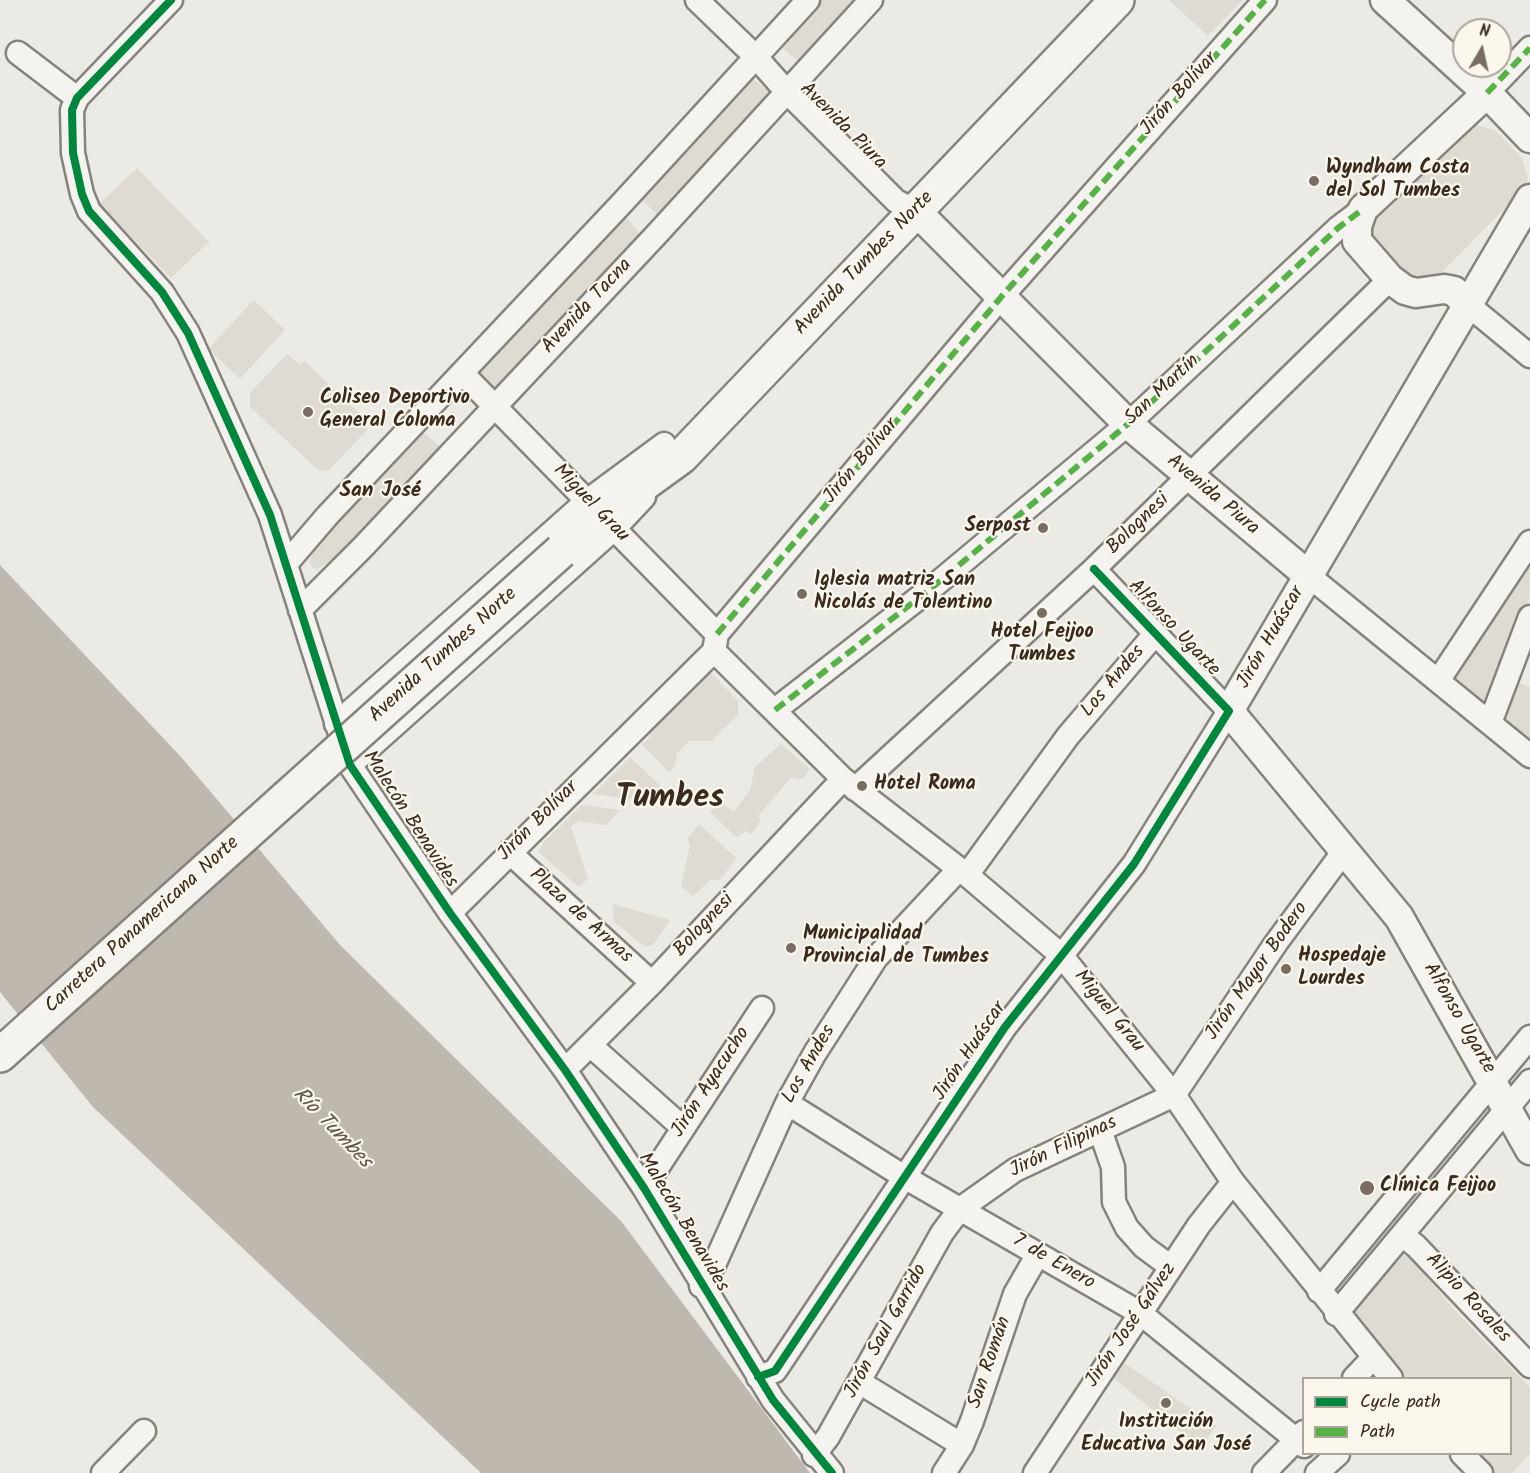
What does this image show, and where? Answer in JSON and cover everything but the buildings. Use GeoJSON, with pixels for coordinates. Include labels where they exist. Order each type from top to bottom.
{"type":"FeatureCollection","features":[{"type":"Feature","properties":{"kind":"highway","name":"Avenida Tumbes Norte"},"geometry":{"type":"LineString","coordinates":[[286,798],[673,450],[906,201],[1087,0]]}},
{"type":"Feature","properties":{"kind":"highway","name":"Avenida Tumbes Norte"},"geometry":{"type":"LineString","coordinates":[[906,201],[1117,0]]}},
{"type":"Feature","properties":{"kind":"highway","name":"Carretera Panamericana Norte"},"geometry":{"type":"LineString","coordinates":[[0,1055],[286,798]]}},
{"type":"Feature","properties":{"kind":"main road"},"geometry":{"type":"LineString","coordinates":[[1385,0],[1487,93],[1530,138]]}},
{"type":"Feature","properties":{"kind":"main road","name":"San Martín"},"geometry":{"type":"LineString","coordinates":[[1363,210],[1487,93]]}},
{"type":"Feature","properties":{"kind":"main road","name":"Jirón Huáscar"},"geometry":{"type":"LineString","coordinates":[[1229,711],[1530,199]]}},
{"type":"Feature","properties":{"kind":"main road","name":"Avenida Piura"},"geometry":{"type":"LineString","coordinates":[[906,201],[1128,424],[1188,477],[1309,576]]}},
{"type":"Feature","properties":{"kind":"main road"},"geometry":{"type":"LineString","coordinates":[[1363,210],[1357,226],[1357,241],[1390,279],[1405,290],[1416,293],[1444,289],[1454,291],[1467,304]]}},
{"type":"Feature","properties":{"kind":"main road","name":"Alfonso Ugarte"},"geometry":{"type":"LineString","coordinates":[[1229,711],[1400,917],[1530,1150]]}},
{"type":"Feature","properties":{"kind":"street"},"geometry":{"type":"LineString","coordinates":[[18,53],[77,98],[171,0]]}},
{"type":"Feature","properties":{"kind":"street","name":"Avenida Piura"},"geometry":{"type":"LineString","coordinates":[[697,0],[756,57],[792,87],[906,201]]}},
{"type":"Feature","properties":{"kind":"street"},"geometry":{"type":"LineString","coordinates":[[286,564],[327,516],[808,0]]}},
{"type":"Feature","properties":{"kind":"street","name":"Avenida Tacna"},"geometry":{"type":"LineString","coordinates":[[300,610],[363,548],[495,407],[871,0]]}},
{"type":"Feature","properties":{"kind":"street","name":"Jirón Bolívar"},"geometry":{"type":"LineString","coordinates":[[450,913],[716,642],[1002,296],[1265,0]]}},
{"type":"Feature","properties":{"kind":"street","name":"San Martín"},"geometry":{"type":"LineString","coordinates":[[1487,93],[1530,48]]}},
{"type":"Feature","properties":{"kind":"street","name":"Malecón Benavides"},"geometry":{"type":"LineString","coordinates":[[77,98],[70,123],[73,153],[82,194],[89,211],[162,292],[188,333],[270,515],[350,765],[450,913],[566,1070],[644,1188],[701,1286],[758,1377],[814,1455],[831,1473]]}},
{"type":"Feature","properties":{"kind":"street","name":"San Martín"},"geometry":{"type":"LineString","coordinates":[[776,710],[934,586],[1128,424],[1338,228],[1363,210]]}},
{"type":"Feature","properties":{"kind":"street","name":"Bolognesi"},"geometry":{"type":"LineString","coordinates":[[566,1070],[849,784],[1094,569],[1390,279]]}},
{"type":"Feature","properties":{"kind":"street"},"geometry":{"type":"LineString","coordinates":[[1467,304],[1530,356]]}},
{"type":"Feature","properties":{"kind":"street","name":"Miguel Grau"},"geometry":{"type":"LineString","coordinates":[[462,373],[601,515],[776,710],[849,784],[963,872],[1061,955],[1174,1095],[1233,1182],[1336,1314],[1390,1377]]}},
{"type":"Feature","properties":{"kind":"street"},"geometry":{"type":"LineString","coordinates":[[336,724],[601,515]]}},
{"type":"Feature","properties":{"kind":"street"},"geometry":{"type":"LineString","coordinates":[[350,765],[601,515]]}},
{"type":"Feature","properties":{"kind":"street"},"geometry":{"type":"LineString","coordinates":[[1437,681],[1530,542]]}},
{"type":"Feature","properties":{"kind":"street","name":"Alfonso Ugarte"},"geometry":{"type":"LineString","coordinates":[[1094,569],[1229,711]]}},
{"type":"Feature","properties":{"kind":"street","name":"Avenida Piura"},"geometry":{"type":"LineString","coordinates":[[1309,576],[1530,756]]}},
{"type":"Feature","properties":{"kind":"street"},"geometry":{"type":"LineString","coordinates":[[1490,723],[1530,617]]}},
{"type":"Feature","properties":{"kind":"street","name":"Los Andes"},"geometry":{"type":"LineString","coordinates":[[701,1286],[714,1265],[787,1103],[815,1053],[876,957],[963,872],[1068,736],[1155,634]]}},
{"type":"Feature","properties":{"kind":"street","name":"Jirón Huáscar"},"geometry":{"type":"LineString","coordinates":[[758,1377],[775,1371],[1005,1027],[1134,864],[1229,711]]}},
{"type":"Feature","properties":{"kind":"street","name":"Jirón Mayor Bodero"},"geometry":{"type":"LineString","coordinates":[[1174,1095],[1276,943],[1344,851]]}},
{"type":"Feature","properties":{"kind":"street","name":"Plaza de Armas"},"geometry":{"type":"LineString","coordinates":[[509,852],[652,982]]}},
{"type":"Feature","properties":{"kind":"street","name":"Jirón Ayacucho"},"geometry":{"type":"LineString","coordinates":[[644,1188],[762,1008]]}},
{"type":"Feature","properties":{"kind":"street"},"geometry":{"type":"LineString","coordinates":[[1319,1291],[1530,1037]]}},
{"type":"Feature","properties":{"kind":"street"},"geometry":{"type":"LineString","coordinates":[[590,1045],[682,1127]]}},
{"type":"Feature","properties":{"kind":"street"},"geometry":{"type":"LineString","coordinates":[[1336,1314],[1530,1081]]}},
{"type":"Feature","properties":{"kind":"street","name":"Jirón Filipinas"},"geometry":{"type":"LineString","coordinates":[[960,1209],[1015,1170],[1174,1095]]}},
{"type":"Feature","properties":{"kind":"street","name":"7 de Enero"},"geometry":{"type":"LineString","coordinates":[[787,1103],[906,1178],[1140,1314],[1302,1445]]}},
{"type":"Feature","properties":{"kind":"street"},"geometry":{"type":"LineString","coordinates":[[1100,1130],[1113,1167],[1114,1202],[1127,1228],[1144,1247],[1171,1267]]}},
{"type":"Feature","properties":{"kind":"street","name":"Jirón José Gálvez"},"geometry":{"type":"LineString","coordinates":[[1035,1473],[1199,1225],[1233,1182]]}},
{"type":"Feature","properties":{"kind":"street","name":"Jirón Saul Garrido"},"geometry":{"type":"LineString","coordinates":[[814,1455],[828,1437],[942,1233],[960,1209]]}},
{"type":"Feature","properties":{"kind":"street","name":"Alipio Rosales"},"geometry":{"type":"LineString","coordinates":[[1402,1235],[1416,1246],[1530,1366]]}},
{"type":"Feature","properties":{"kind":"street","name":"San Román"},"geometry":{"type":"LineString","coordinates":[[944,1473],[962,1445],[1015,1294],[1038,1254]]}},
{"type":"Feature","properties":{"kind":"street"},"geometry":{"type":"LineString","coordinates":[[1354,1377],[1373,1358]]}},
{"type":"Feature","properties":{"kind":"street"},"geometry":{"type":"LineString","coordinates":[[859,1382],[962,1445]]}},
{"type":"Feature","properties":{"kind":"street"},"geometry":{"type":"LineString","coordinates":[[103,1473],[144,1431]]}},
{"type":"Feature","properties":{"kind":"street"},"geometry":{"type":"LineString","coordinates":[[1264,1473],[1315,1455]]}},
{"type":"Feature","properties":{"kind":"street"},"geometry":{"type":"LineString","coordinates":[[1463,1455],[1481,1473]]}},
{"type":"Feature","properties":{"kind":"shaded area"},"geometry":{"type":"Polygon","coordinates":[[[813,0],[859,0],[803,61],[798,61],[776,43],[813,0]]]}},
{"type":"Feature","properties":{"kind":"shaded area"},"geometry":{"type":"Polygon","coordinates":[[[1169,0],[1243,0],[1208,36],[1169,0]]]}},
{"type":"Feature","properties":{"kind":"shaded area"},"geometry":{"type":"Polygon","coordinates":[[[752,78],[773,95],[659,216],[643,201],[647,188],[752,78]]]}},
{"type":"Feature","properties":{"kind":"shaded area"},"geometry":{"type":"Polygon","coordinates":[[[1477,125],[1495,130],[1522,158],[1528,178],[1524,189],[1438,276],[1409,283],[1365,230],[1369,223],[1470,126],[1477,125]]]}},
{"type":"Feature","properties":{"kind":"shaded area"},"geometry":{"type":"Polygon","coordinates":[[[137,168],[209,242],[171,278],[99,204],[137,168]]]}},
{"type":"Feature","properties":{"kind":"shaded area"},"geometry":{"type":"Polygon","coordinates":[[[621,217],[627,218],[643,238],[497,391],[476,372],[621,217]]]}},
{"type":"Feature","properties":{"kind":"shaded area"},"geometry":{"type":"Polygon","coordinates":[[[254,300],[285,330],[240,379],[208,349],[254,300]]]}},
{"type":"Feature","properties":{"kind":"shaded area","name":"Coliseo Deportivo General Coloma"},"geometry":{"type":"Polygon","coordinates":[[[287,354],[300,365],[305,361],[368,422],[367,430],[328,471],[318,470],[250,407],[250,393],[287,354]]]}},
{"type":"Feature","properties":{"kind":"shaded area"},"geometry":{"type":"Polygon","coordinates":[[[419,428],[443,449],[354,546],[318,569],[313,568],[309,563],[311,557],[330,521],[419,428]]]}},
{"type":"Feature","properties":{"kind":"shaded area"},"geometry":{"type":"Polygon","coordinates":[[[1530,561],[1530,596],[1489,709],[1448,676],[1530,561]]]}},
{"type":"Feature","properties":{"kind":"shaded area"},"geometry":{"type":"Polygon","coordinates":[[[709,671],[738,701],[738,715],[711,741],[689,741],[677,753],[675,766],[669,772],[642,745],[651,736],[643,728],[709,671]]]}},
{"type":"Feature","properties":{"kind":"shaded area"},"geometry":{"type":"Polygon","coordinates":[[[1517,682],[1530,687],[1530,744],[1502,721],[1517,682]]]}},
{"type":"Feature","properties":{"kind":"shaded area"},"geometry":{"type":"Polygon","coordinates":[[[781,744],[810,769],[803,779],[791,778],[758,816],[761,821],[751,834],[746,831],[737,838],[710,812],[720,802],[734,811],[750,790],[755,767],[781,744]]]}},
{"type":"Feature","properties":{"kind":"shaded area"},"geometry":{"type":"Polygon","coordinates":[[[630,757],[660,785],[651,793],[637,792],[630,799],[593,794],[630,757]]]}},
{"type":"Feature","properties":{"kind":"shaded area"},"geometry":{"type":"Polygon","coordinates":[[[582,805],[620,810],[606,825],[578,821],[571,827],[588,879],[579,887],[538,852],[544,842],[582,805]]]}},
{"type":"Feature","properties":{"kind":"shaded area"},"geometry":{"type":"Polygon","coordinates":[[[699,824],[736,858],[720,880],[710,880],[693,896],[681,886],[690,845],[687,839],[699,824]]]}},
{"type":"Feature","properties":{"kind":"shaded area"},"geometry":{"type":"Polygon","coordinates":[[[613,904],[670,920],[653,945],[645,947],[613,921],[613,904]]]}},
{"type":"Feature","properties":{"kind":"shaded area"},"geometry":{"type":"Polygon","coordinates":[[[1401,1255],[1408,1255],[1459,1315],[1530,1387],[1530,1454],[1512,1473],[1488,1473],[1470,1455],[1512,1455],[1512,1377],[1399,1377],[1354,1311],[1401,1255]]]}},
{"type":"Feature","properties":{"kind":"shaded area","name":"Institución Educativa San José"},"geometry":{"type":"Polygon","coordinates":[[[1123,1362],[1216,1426],[1200,1448],[1111,1376],[1123,1362]]]}},
{"type":"Feature","properties":{"kind":"water","name":"Río Tumbes"},"geometry":{"type":"Polygon","coordinates":[[[0,565],[182,758],[340,945],[621,1221],[810,1473],[481,1473],[93,1107],[0,992],[0,565]]]}},
{"type":"Feature","properties":{"kind":"marked path"},"geometry":{"type":"LineString","coordinates":[[717,634],[1002,296],[1265,0]]}},
{"type":"Feature","properties":{"kind":"marked path"},"geometry":{"type":"LineString","coordinates":[[1487,93],[1530,48]]}},
{"type":"Feature","properties":{"kind":"marked path"},"geometry":{"type":"LineString","coordinates":[[775,710],[934,586],[1128,424],[1338,228],[1363,209]]}},
{"type":"Feature","properties":{"kind":"cycle path"},"geometry":{"type":"LineString","coordinates":[[171,0],[77,98],[72,110],[73,153],[82,194],[89,211],[162,292],[188,333],[270,515],[350,765],[450,913],[565,1070],[644,1188],[773,1400],[832,1473]]}},
{"type":"Feature","properties":{"kind":"cycle path"},"geometry":{"type":"LineString","coordinates":[[758,1377],[775,1371],[1005,1027],[1134,864],[1229,711],[1094,569]]}},
{"type":"Feature","properties":{"kind":"place","name":"Wyndham Costa del Sol Tumbes"},"geometry":{"type":"Point","coordinates":[1314,181]}},
{"type":"Feature","properties":{"kind":"place","name":"Coliseo Deportivo General Coloma"},"geometry":{"type":"Point","coordinates":[308,412]}},
{"type":"Feature","properties":{"kind":"place","name":"Serpost"},"geometry":{"type":"Point","coordinates":[1043,528]}},
{"type":"Feature","properties":{"kind":"place","name":"Iglesia matriz San Nicolás de Tolentino"},"geometry":{"type":"Point","coordinates":[802,594]}},
{"type":"Feature","properties":{"kind":"place","name":"Hotel Feijoo Tumbes"},"geometry":{"type":"Point","coordinates":[1042,613]}},
{"type":"Feature","properties":{"kind":"place","name":"Hotel Roma"},"geometry":{"type":"Point","coordinates":[862,786]}},
{"type":"Feature","properties":{"kind":"place","name":"Municipalidad Provincial de Tumbes"},"geometry":{"type":"Point","coordinates":[791,948]}},
{"type":"Feature","properties":{"kind":"place","name":"Hospedaje Lourdes"},"geometry":{"type":"Point","coordinates":[1286,969]}},
{"type":"Feature","properties":{"kind":"place","name":"Clínica Feijoo"},"geometry":{"type":"Point","coordinates":[1367,1188]}},
{"type":"Feature","properties":{"kind":"place","name":"Institución Educativa San José"},"geometry":{"type":"Point","coordinates":[1166,1403]}},
{"type":"Feature","properties":{"kind":"district","name":"San José"},"geometry":{"type":"Point","coordinates":[380,492]}},
{"type":"Feature","properties":{"kind":"district","name":"Tumbes"},"geometry":{"type":"Point","coordinates":[670,801]}}]}
